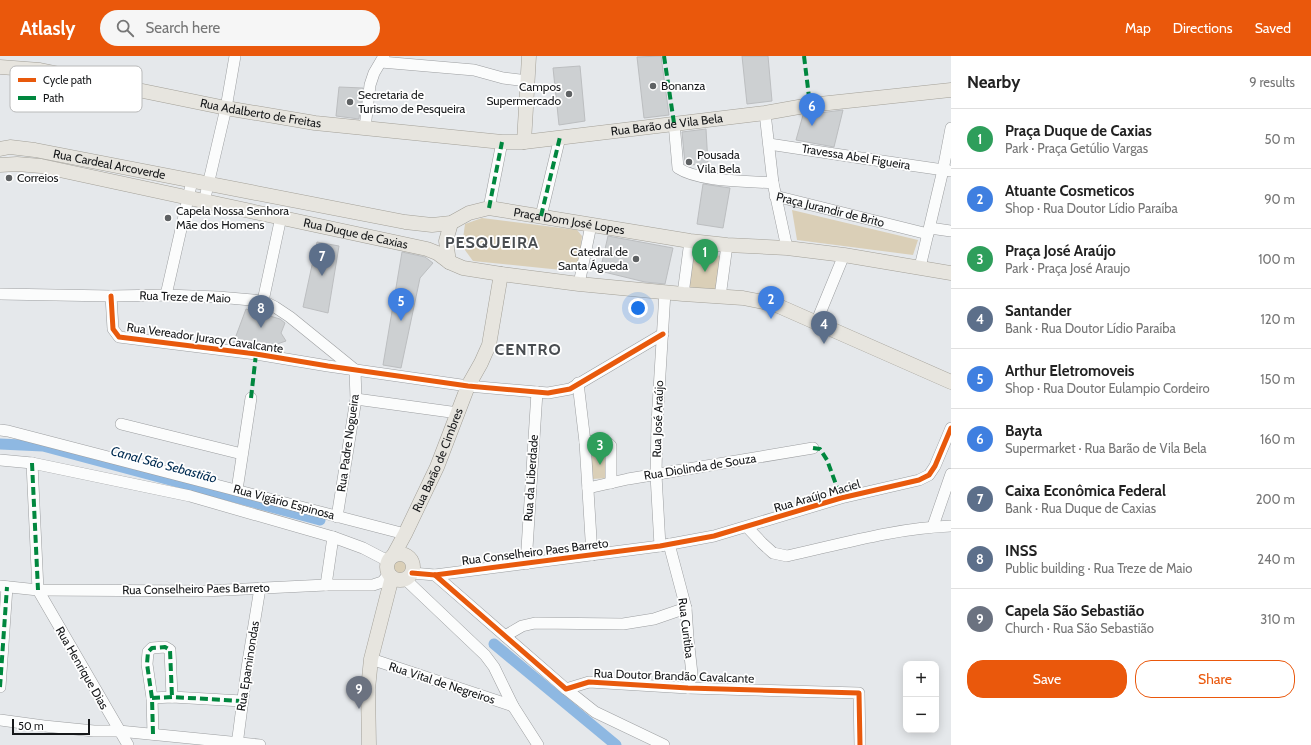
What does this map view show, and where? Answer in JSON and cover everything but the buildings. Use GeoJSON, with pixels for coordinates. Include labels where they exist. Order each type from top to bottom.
{"type":"FeatureCollection","features":[{"type":"Feature","properties":{"kind":"main road"},"geometry":{"type":"LineString","coordinates":[[524,142],[529,56]]}},
{"type":"Feature","properties":{"kind":"main road","name":"Rua Adalberto de Freitas"},"geometry":{"type":"LineString","coordinates":[[0,67],[10,68]]}},
{"type":"Feature","properties":{"kind":"main road","name":"Rua Barão de Vila Bela"},"geometry":{"type":"LineString","coordinates":[[524,142],[765,113],[810,105],[951,90]]}},
{"type":"Feature","properties":{"kind":"main road","name":"Rua Adalberto de Freitas"},"geometry":{"type":"LineString","coordinates":[[142,91],[226,108],[315,123],[502,142],[524,142]]}},
{"type":"Feature","properties":{"kind":"main road","name":"Rua Cardeal Arcoverde"},"geometry":{"type":"LineString","coordinates":[[5,148],[35,150],[208,184]]}},
{"type":"Feature","properties":{"kind":"main road","name":"Rua Cardeal Arcoverde"},"geometry":{"type":"LineString","coordinates":[[0,166],[17,164],[41,166],[189,198]]}},
{"type":"Feature","properties":{"kind":"main road","name":"Rua Duque de Caxias"},"geometry":{"type":"LineString","coordinates":[[208,184],[405,222],[432,225],[451,223]]}},
{"type":"Feature","properties":{"kind":"main road","name":"Rua Duque de Caxias"},"geometry":{"type":"LineString","coordinates":[[189,198],[427,249],[437,253],[450,262]]}},
{"type":"Feature","properties":{"kind":"main road","name":"Praça Dom José Lopes"},"geometry":{"type":"LineString","coordinates":[[451,223],[469,213],[489,208],[690,241],[727,245],[786,248]]}},
{"type":"Feature","properties":{"kind":"main road"},"geometry":{"type":"LineString","coordinates":[[451,223],[446,242],[450,262],[463,268],[579,284],[743,298],[774,304],[951,382]]}},
{"type":"Feature","properties":{"kind":"main road"},"geometry":{"type":"LineString","coordinates":[[786,248],[844,255],[951,273]]}},
{"type":"Feature","properties":{"kind":"main road","name":"Rua Barão de Cimbres"},"geometry":{"type":"LineString","coordinates":[[396,570],[405,534],[437,466],[468,386],[489,345],[501,274]]}},
{"type":"Feature","properties":{"kind":"main road"},"geometry":{"type":"LineString","coordinates":[[369,745],[368,689],[371,659],[396,570],[413,564],[408,557],[405,534]]}},
{"type":"Feature","properties":{"kind":"street"},"geometry":{"type":"LineString","coordinates":[[204,202],[226,108],[235,56]]}},
{"type":"Feature","properties":{"kind":"street"},"geometry":{"type":"LineString","coordinates":[[365,128],[370,85],[374,73],[382,59],[474,70],[503,78],[528,81]]}},
{"type":"Feature","properties":{"kind":"street"},"geometry":{"type":"LineString","coordinates":[[765,113],[770,144],[775,196]]}},
{"type":"Feature","properties":{"kind":"street"},"geometry":{"type":"LineString","coordinates":[[674,123],[678,168],[690,175],[701,178],[773,183]]}},
{"type":"Feature","properties":{"kind":"street"},"geometry":{"type":"LineString","coordinates":[[920,267],[947,170],[951,128]]}},
{"type":"Feature","properties":{"kind":"street"},"geometry":{"type":"LineString","coordinates":[[541,216],[560,137]]}},
{"type":"Feature","properties":{"kind":"street"},"geometry":{"type":"LineString","coordinates":[[489,208],[502,142]]}},
{"type":"Feature","properties":{"kind":"street","name":"Travessa Abel Figueira"},"geometry":{"type":"LineString","coordinates":[[770,144],[947,170]]}},
{"type":"Feature","properties":{"kind":"street"},"geometry":{"type":"LineString","coordinates":[[166,295],[192,181]]}},
{"type":"Feature","properties":{"kind":"street","name":"Praça Jurandir de Brito"},"geometry":{"type":"LineString","coordinates":[[786,248],[775,196],[929,231],[951,231]]}},
{"type":"Feature","properties":{"kind":"street"},"geometry":{"type":"LineString","coordinates":[[263,301],[281,217]]}},
{"type":"Feature","properties":{"kind":"street"},"geometry":{"type":"LineString","coordinates":[[579,284],[591,225]]}},
{"type":"Feature","properties":{"kind":"street"},"geometry":{"type":"LineString","coordinates":[[683,294],[690,241]]}},
{"type":"Feature","properties":{"kind":"street"},"geometry":{"type":"LineString","coordinates":[[720,297],[727,245]]}},
{"type":"Feature","properties":{"kind":"street"},"geometry":{"type":"LineString","coordinates":[[816,323],[844,255]]}},
{"type":"Feature","properties":{"kind":"street","name":"Rua José Araújo"},"geometry":{"type":"LineString","coordinates":[[665,292],[657,423],[656,475],[665,545]]}},
{"type":"Feature","properties":{"kind":"street","name":"Rua Treze de Maio"},"geometry":{"type":"LineString","coordinates":[[0,294],[111,296],[166,295],[218,297],[263,301],[290,317],[355,370]]}},
{"type":"Feature","properties":{"kind":"street","name":"Rua Vereador Juracy Cavalcante"},"geometry":{"type":"LineString","coordinates":[[111,296],[113,329],[119,337],[256,354],[468,386],[548,393],[570,389],[663,334]]}},
{"type":"Feature","properties":{"kind":"street","name":"Rua Padre Nogueira"},"geometry":{"type":"LineString","coordinates":[[337,517],[356,400],[355,370]]}},
{"type":"Feature","properties":{"kind":"street"},"geometry":{"type":"LineString","coordinates":[[578,383],[585,442],[592,555]]}},
{"type":"Feature","properties":{"kind":"street","name":"Rua da Liberdade"},"geometry":{"type":"LineString","coordinates":[[526,564],[536,392]]}},
{"type":"Feature","properties":{"kind":"street"},"geometry":{"type":"LineString","coordinates":[[237,490],[252,398]]}},
{"type":"Feature","properties":{"kind":"street"},"geometry":{"type":"LineString","coordinates":[[356,400],[458,413]]}},
{"type":"Feature","properties":{"kind":"street"},"geometry":{"type":"LineString","coordinates":[[121,424],[242,454]]}},
{"type":"Feature","properties":{"kind":"street","name":"Rua Araújo Maciel"},"geometry":{"type":"LineString","coordinates":[[665,545],[714,536],[841,498],[919,480],[929,476],[935,466],[951,428]]}},
{"type":"Feature","properties":{"kind":"street","name":"Rua Vigário Espinosa"},"geometry":{"type":"LineString","coordinates":[[3,430],[405,534]]}},
{"type":"Feature","properties":{"kind":"street"},"geometry":{"type":"LineString","coordinates":[[585,442],[605,441],[611,446],[611,483]]}},
{"type":"Feature","properties":{"kind":"street","name":"Rua Diolinda de Souza"},"geometry":{"type":"LineString","coordinates":[[588,488],[813,448]]}},
{"type":"Feature","properties":{"kind":"street","name":"Rua Vigário Espinosa"},"geometry":{"type":"LineString","coordinates":[[0,460],[32,463],[190,496],[333,537],[363,548],[396,570]]}},
{"type":"Feature","properties":{"kind":"street"},"geometry":{"type":"LineString","coordinates":[[32,463],[38,590]]}},
{"type":"Feature","properties":{"kind":"street"},"geometry":{"type":"LineString","coordinates":[[933,526],[951,474]]}},
{"type":"Feature","properties":{"kind":"street"},"geometry":{"type":"LineString","coordinates":[[747,527],[773,553],[787,556],[933,526],[951,526]]}},
{"type":"Feature","properties":{"kind":"street"},"geometry":{"type":"LineString","coordinates":[[326,585],[333,537]]}},
{"type":"Feature","properties":{"kind":"street","name":"Rua Conselheiro Paes Barreto"},"geometry":{"type":"LineString","coordinates":[[4,586],[38,590],[204,591],[326,585],[373,585],[382,582],[396,570],[435,575],[665,545]]}},
{"type":"Feature","properties":{"kind":"street","name":"Rua Curitiba"},"geometry":{"type":"LineString","coordinates":[[665,545],[686,608],[692,674],[688,688]]}},
{"type":"Feature","properties":{"kind":"street"},"geometry":{"type":"LineString","coordinates":[[396,570],[485,655],[494,667],[529,740],[538,745]]}},
{"type":"Feature","properties":{"kind":"street"},"geometry":{"type":"LineString","coordinates":[[435,575],[566,689],[595,712],[664,745]]}},
{"type":"Feature","properties":{"kind":"street"},"geometry":{"type":"LineString","coordinates":[[0,687],[4,586]]}},
{"type":"Feature","properties":{"kind":"street","name":"Rua Epaminondas"},"geometry":{"type":"LineString","coordinates":[[237,744],[242,701],[260,588]]}},
{"type":"Feature","properties":{"kind":"street","name":"Rua Henrique Dias"},"geometry":{"type":"LineString","coordinates":[[38,590],[128,745]]}},
{"type":"Feature","properties":{"kind":"street"},"geometry":{"type":"LineString","coordinates":[[505,636],[522,626],[535,623],[623,624],[654,619],[686,608]]}},
{"type":"Feature","properties":{"kind":"street"},"geometry":{"type":"LineString","coordinates":[[153,734],[152,698],[147,656],[149,650],[155,647],[165,647],[170,650],[172,697]]}},
{"type":"Feature","properties":{"kind":"street","name":"Rua Vital de Negreiros"},"geometry":{"type":"LineString","coordinates":[[371,659],[514,706]]}},
{"type":"Feature","properties":{"kind":"street","name":"Rua Doutor Brandão Cavalcante"},"geometry":{"type":"LineString","coordinates":[[566,689],[589,682],[688,688],[859,693],[860,745]]}},
{"type":"Feature","properties":{"kind":"street"},"geometry":{"type":"LineString","coordinates":[[152,698],[172,697],[242,701]]}},
{"type":"Feature","properties":{"kind":"street"},"geometry":{"type":"LineString","coordinates":[[0,720],[94,731],[118,730],[237,744],[260,745]]}},
{"type":"Feature","properties":{"kind":"shaded area"},"geometry":{"type":"Polygon","coordinates":[[[792,210],[918,240],[913,255],[797,240],[792,210]]]}},
{"type":"Feature","properties":{"kind":"shaded area"},"geometry":{"type":"Polygon","coordinates":[[[482,218],[577,230],[582,236],[579,265],[571,271],[473,261],[462,246],[465,224],[482,218]]]}},
{"type":"Feature","properties":{"kind":"shaded area"},"geometry":{"type":"Polygon","coordinates":[[[694,251],[720,256],[716,290],[689,288],[694,251]]]}},
{"type":"Feature","properties":{"kind":"shaded area"},"geometry":{"type":"Polygon","coordinates":[[[607,450],[609,478],[592,479],[591,451],[607,450]]]}},
{"type":"Feature","properties":{"kind":"shaded area"},"geometry":{"type":"Polygon","coordinates":[[[394,559],[401,559],[406,563],[407,567],[405,574],[401,577],[394,575],[390,567],[394,559]]]}},
{"type":"Feature","properties":{"kind":"waterway","name":"Canal São Sebastião"},"geometry":{"type":"LineString","coordinates":[[0,444],[43,446],[320,520]]}},
{"type":"Feature","properties":{"kind":"waterway","name":"Canal São Sebastião"},"geometry":{"type":"LineString","coordinates":[[494,644],[616,745]]}},
{"type":"Feature","properties":{"kind":"marked path"},"geometry":{"type":"LineString","coordinates":[[664,56],[674,123]]}},
{"type":"Feature","properties":{"kind":"marked path"},"geometry":{"type":"LineString","coordinates":[[804,56],[810,105]]}},
{"type":"Feature","properties":{"kind":"marked path"},"geometry":{"type":"LineString","coordinates":[[541,216],[560,137]]}},
{"type":"Feature","properties":{"kind":"marked path"},"geometry":{"type":"LineString","coordinates":[[489,208],[502,142]]}},
{"type":"Feature","properties":{"kind":"marked path"},"geometry":{"type":"LineString","coordinates":[[251,398],[256,354]]}},
{"type":"Feature","properties":{"kind":"marked path"},"geometry":{"type":"LineString","coordinates":[[813,448],[820,449],[827,460],[841,498]]}},
{"type":"Feature","properties":{"kind":"marked path"},"geometry":{"type":"LineString","coordinates":[[32,463],[38,590]]}},
{"type":"Feature","properties":{"kind":"marked path"},"geometry":{"type":"LineString","coordinates":[[0,687],[7,587]]}},
{"type":"Feature","properties":{"kind":"marked path"},"geometry":{"type":"LineString","coordinates":[[153,734],[152,698],[147,664],[148,652],[152,648],[165,647],[170,650],[172,697]]}},
{"type":"Feature","properties":{"kind":"marked path"},"geometry":{"type":"LineString","coordinates":[[152,698],[172,697],[242,701]]}},
{"type":"Feature","properties":{"kind":"cycle path"},"geometry":{"type":"LineString","coordinates":[[111,296],[113,329],[119,337],[256,354],[468,386],[548,393],[570,389],[663,334]]}},
{"type":"Feature","properties":{"kind":"cycle path"},"geometry":{"type":"LineString","coordinates":[[412,573],[435,575],[660,546],[714,536],[841,498],[919,480],[929,475],[935,466],[951,428]]}},
{"type":"Feature","properties":{"kind":"cycle path"},"geometry":{"type":"LineString","coordinates":[[435,575],[566,689],[589,682],[688,688],[859,693],[860,745]]}},
{"type":"Feature","properties":{"kind":"place","name":"Bonanza"},"geometry":{"type":"Point","coordinates":[653,86]}},
{"type":"Feature","properties":{"kind":"place","name":"Campos Supermercado"},"geometry":{"type":"Point","coordinates":[569,94]}},
{"type":"Feature","properties":{"kind":"place","name":"Secretaria de Turismo de Pesqueira"},"geometry":{"type":"Point","coordinates":[350,102]}},
{"type":"Feature","properties":{"kind":"place","name":"Bayta"},"geometry":{"type":"Point","coordinates":[812,126]}},
{"type":"Feature","properties":{"kind":"place","name":"Pousada Vila Bela"},"geometry":{"type":"Point","coordinates":[689,162]}},
{"type":"Feature","properties":{"kind":"place","name":"Correios"},"geometry":{"type":"Point","coordinates":[9,178]}},
{"type":"Feature","properties":{"kind":"place","name":"Capela Nossa Senhora Mãe dos Homens"},"geometry":{"type":"Point","coordinates":[168,218]}},
{"type":"Feature","properties":{"kind":"place","name":"Catedral de Santa Águeda"},"geometry":{"type":"Point","coordinates":[636,259]}},
{"type":"Feature","properties":{"kind":"place","name":"Praça Duque de Caxias"},"geometry":{"type":"Point","coordinates":[705,272]}},
{"type":"Feature","properties":{"kind":"place","name":"Caixa Econômica Federal"},"geometry":{"type":"Point","coordinates":[322,276]}},
{"type":"Feature","properties":{"kind":"place","name":"Atuante Cosmeticos"},"geometry":{"type":"Point","coordinates":[771,319]}},
{"type":"Feature","properties":{"kind":"place","name":"Arthur Eletromoveis"},"geometry":{"type":"Point","coordinates":[401,321]}},
{"type":"Feature","properties":{"kind":"place","name":"INSS"},"geometry":{"type":"Point","coordinates":[261,328]}},
{"type":"Feature","properties":{"kind":"place","name":"Santander"},"geometry":{"type":"Point","coordinates":[824,344]}},
{"type":"Feature","properties":{"kind":"place","name":"Praça José Araújo"},"geometry":{"type":"Point","coordinates":[600,465]}},
{"type":"Feature","properties":{"kind":"place","name":"Capela São Sebastião"},"geometry":{"type":"Point","coordinates":[359,709]}},
{"type":"Feature","properties":{"kind":"district","name":"PESQUEIRA"},"geometry":{"type":"Point","coordinates":[492,242]}},
{"type":"Feature","properties":{"kind":"district","name":"CENTRO"},"geometry":{"type":"Point","coordinates":[528,349]}}]}
